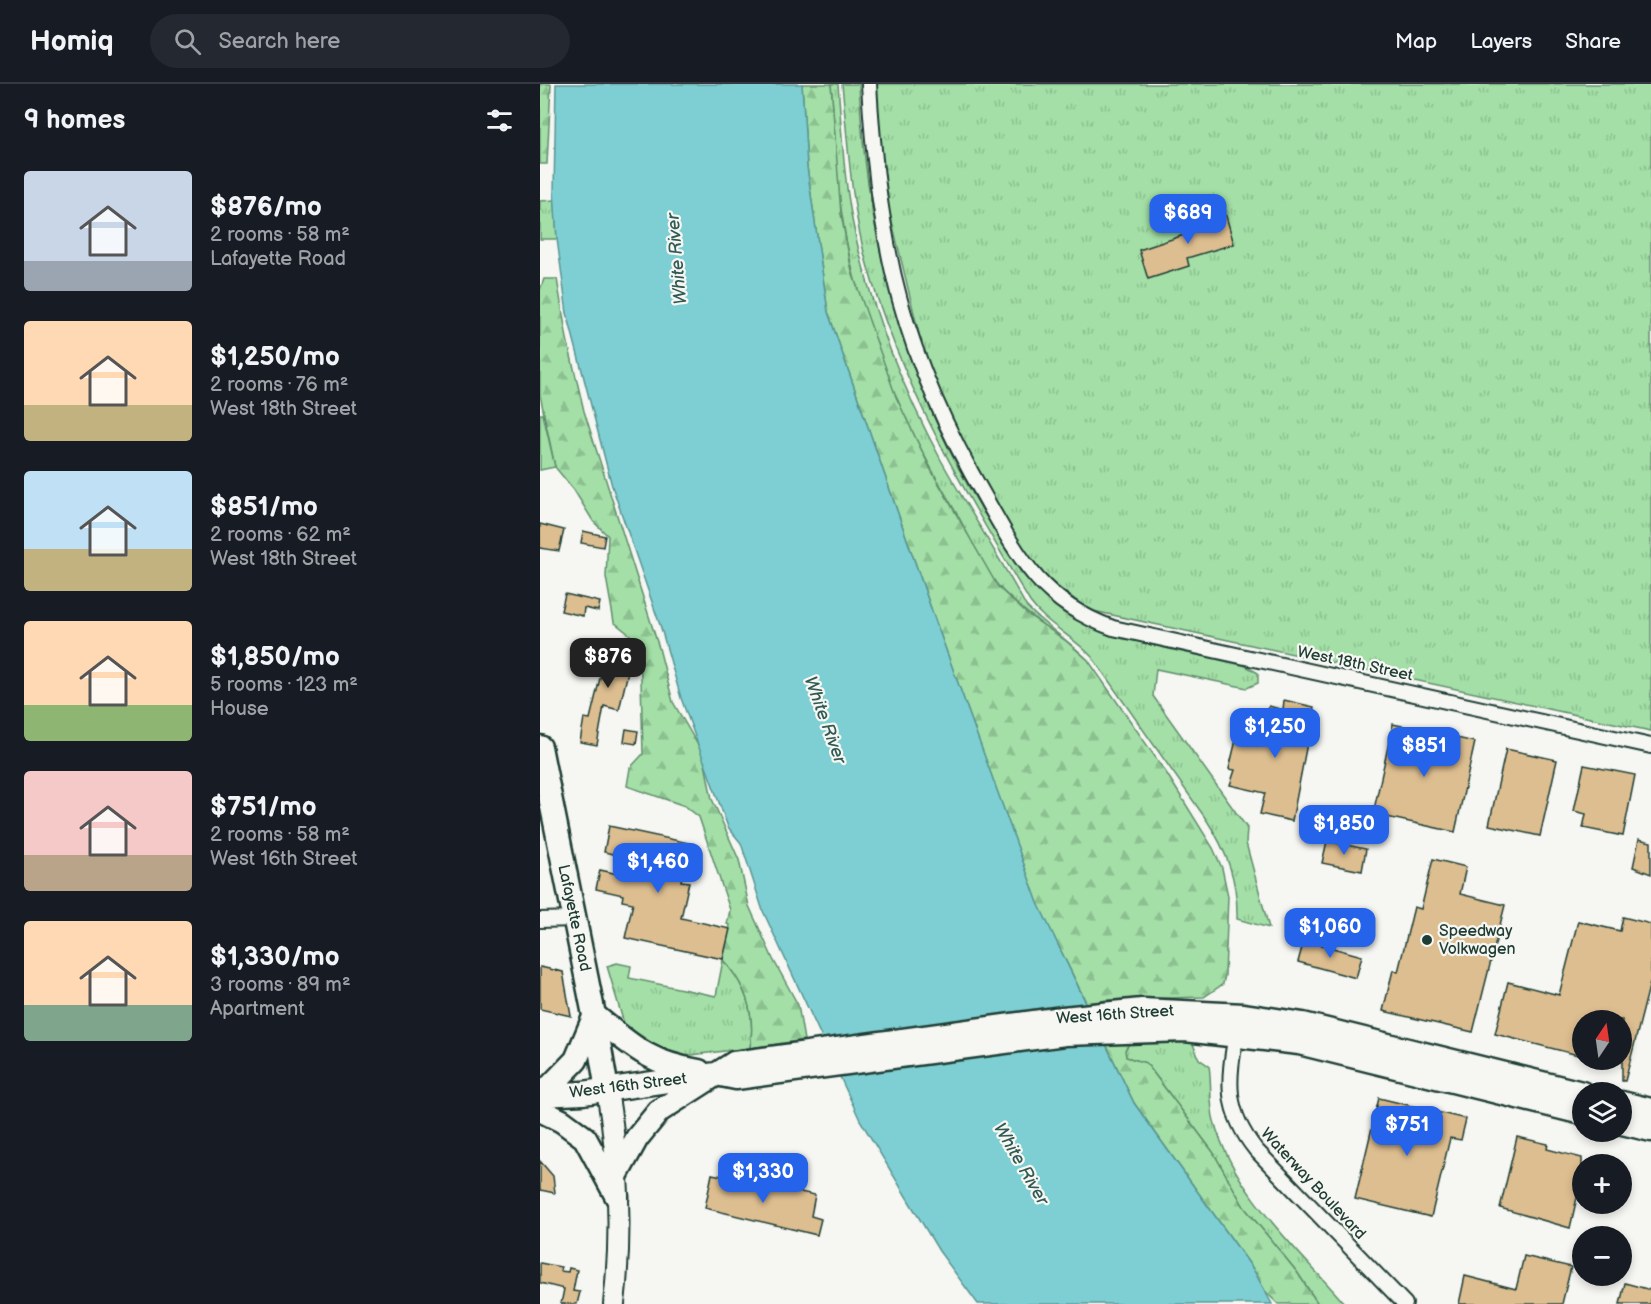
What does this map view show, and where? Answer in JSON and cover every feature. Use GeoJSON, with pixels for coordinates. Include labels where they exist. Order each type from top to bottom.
{"type":"FeatureCollection","features":[{"type":"Feature","properties":{"kind":"main road","name":"Lafayette Road"},"geometry":{"type":"LineString","coordinates":[[540,747],[607,1090]]}},
{"type":"Feature","properties":{"kind":"main road","name":"West 16th Street"},"geometry":{"type":"LineString","coordinates":[[541,1100],[716,1074],[734,1063],[759,1066],[1063,1018],[1142,1020],[1233,1014],[1303,1024],[1572,1091]]}},
{"type":"Feature","properties":{"kind":"main road"},"geometry":{"type":"LineString","coordinates":[[617,1186],[585,1138],[562,1121],[541,1100],[576,1060],[594,1015],[647,1057],[671,1066],[716,1074]]}},
{"type":"Feature","properties":{"kind":"main road","name":"West 16th Street"},"geometry":{"type":"LineString","coordinates":[[1142,1020],[1299,1042],[1572,1110]]}},
{"type":"Feature","properties":{"kind":"main road"},"geometry":{"type":"LineString","coordinates":[[617,1186],[637,1138],[660,1111],[716,1074]]}},
{"type":"Feature","properties":{"kind":"main road"},"geometry":{"type":"LineString","coordinates":[[607,1090],[617,1186],[619,1240],[614,1304]]}},
{"type":"Feature","properties":{"kind":"main road"},"geometry":{"type":"LineString","coordinates":[[1632,1105],[1651,1110]]}},
{"type":"Feature","properties":{"kind":"main road"},"geometry":{"type":"LineString","coordinates":[[1632,1125],[1651,1130]]}},
{"type":"Feature","properties":{"kind":"street","name":"West 18th Street"},"geometry":{"type":"LineString","coordinates":[[869,84],[873,162],[882,227],[895,291],[912,348],[953,441],[1017,555],[1034,577],[1058,600],[1081,615],[1113,628],[1651,746]]}},
{"type":"Feature","properties":{"kind":"street"},"geometry":{"type":"LineString","coordinates":[[540,920],[575,919]]}},
{"type":"Feature","properties":{"kind":"street","name":"Waterway Boulevard"},"geometry":{"type":"LineString","coordinates":[[1236,1034],[1229,1090],[1233,1112],[1242,1132],[1256,1150],[1405,1304]]}},
{"type":"Feature","properties":{"kind":"green space"},"geometry":{"type":"Polygon","coordinates":[[[540,84],[551,84],[547,164],[540,164],[540,84]]]}},
{"type":"Feature","properties":{"kind":"green space"},"geometry":{"type":"Polygon","coordinates":[[[802,84],[831,84],[841,214],[852,272],[896,397],[931,470],[998,587],[1027,614],[1066,641],[1088,660],[1167,774],[1213,848],[1222,868],[1228,896],[1225,975],[1223,984],[1204,997],[1106,1000],[1087,1004],[1038,904],[934,617],[828,312],[807,167],[802,84]]]}},
{"type":"Feature","properties":{"kind":"green space"},"geometry":{"type":"Polygon","coordinates":[[[831,84],[838,84],[849,200],[863,267],[891,352],[914,407],[941,460],[1026,606],[1088,660],[1021,608],[994,581],[918,444],[901,407],[871,332],[849,255],[838,182],[831,84]]]}},
{"type":"Feature","properties":{"kind":"green space"},"geometry":{"type":"Polygon","coordinates":[[[842,84],[859,84],[863,143],[882,258],[896,314],[914,369],[936,423],[962,475],[1015,562],[1032,585],[1053,605],[1082,622],[1103,631],[1152,645],[1246,666],[1258,673],[1258,683],[1247,688],[1156,669],[1153,696],[1247,828],[1246,843],[1269,928],[1237,919],[1236,892],[1230,867],[1206,819],[1092,657],[1036,610],[1030,602],[937,438],[898,353],[867,264],[854,197],[842,84]]]}},
{"type":"Feature","properties":{"kind":"green space"},"geometry":{"type":"Polygon","coordinates":[[[877,84],[1651,84],[1651,731],[1089,610],[1033,568],[984,487],[930,380],[876,155],[877,84]]]}},
{"type":"Feature","properties":{"kind":"green space"},"geometry":{"type":"Polygon","coordinates":[[[555,200],[557,239],[540,239],[540,201],[555,200]]]}},
{"type":"Feature","properties":{"kind":"green space"},"geometry":{"type":"Polygon","coordinates":[[[544,279],[557,279],[567,339],[584,411],[659,648],[673,702],[703,754],[712,799],[739,860],[749,906],[773,959],[798,1005],[804,1040],[750,1048],[752,1023],[747,1001],[738,980],[723,960],[730,925],[727,924],[730,910],[699,817],[685,806],[627,786],[630,768],[643,754],[640,643],[614,622],[606,577],[608,536],[593,521],[574,490],[555,467],[540,395],[540,290],[544,279]]]}},
{"type":"Feature","properties":{"kind":"green space"},"geometry":{"type":"Polygon","coordinates":[[[540,414],[543,414],[555,467],[540,470],[540,414]]]}},
{"type":"Feature","properties":{"kind":"green space"},"geometry":{"type":"Polygon","coordinates":[[[723,960],[738,980],[747,1001],[752,1023],[750,1048],[674,1057],[666,1055],[625,1027],[607,966],[617,963],[631,966],[629,978],[716,996],[723,960]]]}},
{"type":"Feature","properties":{"kind":"green space"},"geometry":{"type":"Polygon","coordinates":[[[1132,1039],[1195,1040],[1193,1044],[1199,1059],[1209,1066],[1214,1121],[1237,1173],[1269,1219],[1345,1304],[1318,1304],[1297,1272],[1244,1207],[1213,1152],[1146,1063],[1126,1057],[1125,1050],[1132,1039]]]}},
{"type":"Feature","properties":{"kind":"green space"},"geometry":{"type":"Polygon","coordinates":[[[1132,1039],[1125,1050],[1126,1057],[1146,1063],[1213,1152],[1244,1207],[1297,1272],[1318,1304],[1278,1304],[1265,1291],[1253,1269],[1134,1103],[1104,1040],[1132,1039]]]}},
{"type":"Feature","properties":{"kind":"water","name":"White River"},"geometry":{"type":"Polygon","coordinates":[[[556,84],[802,84],[807,167],[828,312],[934,617],[1038,903],[1134,1103],[1253,1269],[1272,1304],[978,1304],[939,1251],[860,1120],[763,911],[741,843],[728,827],[681,698],[661,628],[612,486],[567,313],[557,239],[554,192],[556,84]]]}},
{"type":"Feature","properties":{"kind":"building"},"geometry":{"type":"Polygon","coordinates":[[[1224,209],[1234,244],[1187,258],[1189,266],[1148,279],[1139,250],[1190,233],[1186,221],[1224,209]]]}},
{"type":"Feature","properties":{"kind":"building"},"geometry":{"type":"Polygon","coordinates":[[[540,524],[564,530],[559,551],[540,548],[540,524]]]}},
{"type":"Feature","properties":{"kind":"building"},"geometry":{"type":"Polygon","coordinates":[[[583,531],[605,536],[603,547],[581,543],[583,531]]]}},
{"type":"Feature","properties":{"kind":"building"},"geometry":{"type":"Polygon","coordinates":[[[565,594],[600,602],[598,611],[584,608],[583,616],[561,611],[565,594]]]}},
{"type":"Feature","properties":{"kind":"building"},"geometry":{"type":"Polygon","coordinates":[[[613,638],[637,642],[635,653],[626,651],[623,671],[628,672],[619,710],[604,706],[597,745],[580,742],[584,718],[590,719],[603,666],[607,667],[613,638]]]}},
{"type":"Feature","properties":{"kind":"building"},"geometry":{"type":"Polygon","coordinates":[[[1284,700],[1314,707],[1292,821],[1260,814],[1265,793],[1230,785],[1235,770],[1229,769],[1236,740],[1260,746],[1269,706],[1283,710],[1284,700]]]}},
{"type":"Feature","properties":{"kind":"building"},"geometry":{"type":"Polygon","coordinates":[[[1393,724],[1475,742],[1455,832],[1373,814],[1393,724]]]}},
{"type":"Feature","properties":{"kind":"building"},"geometry":{"type":"Polygon","coordinates":[[[626,729],[638,731],[636,744],[624,742],[626,729]]]}},
{"type":"Feature","properties":{"kind":"building"},"geometry":{"type":"Polygon","coordinates":[[[1506,749],[1557,760],[1540,836],[1489,825],[1506,749]]]}},
{"type":"Feature","properties":{"kind":"building"},"geometry":{"type":"Polygon","coordinates":[[[1584,765],[1635,775],[1623,836],[1583,828],[1586,814],[1574,811],[1584,765]]]}},
{"type":"Feature","properties":{"kind":"building"},"geometry":{"type":"Polygon","coordinates":[[[609,826],[689,843],[681,881],[689,882],[681,918],[730,929],[723,959],[625,938],[633,903],[622,901],[623,895],[596,889],[600,870],[627,876],[631,858],[604,852],[609,826]]]}},
{"type":"Feature","properties":{"kind":"building"},"geometry":{"type":"Polygon","coordinates":[[[1639,839],[1651,842],[1651,874],[1633,867],[1639,839]]]}},
{"type":"Feature","properties":{"kind":"building"},"geometry":{"type":"Polygon","coordinates":[[[1327,841],[1366,849],[1362,871],[1322,863],[1327,841]]]}},
{"type":"Feature","properties":{"kind":"building"},"geometry":{"type":"Polygon","coordinates":[[[1433,859],[1466,867],[1460,894],[1505,905],[1473,1032],[1383,1011],[1393,970],[1398,972],[1414,907],[1421,909],[1433,859]]]}},
{"type":"Feature","properties":{"kind":"building"},"geometry":{"type":"Polygon","coordinates":[[[1623,917],[1651,924],[1651,979],[1632,1054],[1632,1010],[1572,1010],[1572,1053],[1495,1034],[1508,982],[1559,995],[1578,921],[1620,931],[1623,917]]]}},
{"type":"Feature","properties":{"kind":"building"},"geometry":{"type":"Polygon","coordinates":[[[1304,940],[1362,956],[1356,978],[1298,962],[1304,940]]]}},
{"type":"Feature","properties":{"kind":"building"},"geometry":{"type":"Polygon","coordinates":[[[540,967],[563,972],[571,1016],[540,1009],[540,967]]]}},
{"type":"Feature","properties":{"kind":"building"},"geometry":{"type":"Polygon","coordinates":[[[1622,1070],[1628,1070],[1625,1081],[1622,1081],[1622,1070]]]}},
{"type":"Feature","properties":{"kind":"building"},"geometry":{"type":"Polygon","coordinates":[[[1379,1098],[1466,1119],[1461,1140],[1450,1138],[1431,1217],[1355,1199],[1379,1098]]]}},
{"type":"Feature","properties":{"kind":"building"},"geometry":{"type":"Polygon","coordinates":[[[1517,1137],[1548,1144],[1547,1149],[1572,1155],[1573,1214],[1570,1228],[1500,1208],[1517,1137]]]}},
{"type":"Feature","properties":{"kind":"building"},"geometry":{"type":"Polygon","coordinates":[[[540,1161],[553,1176],[555,1193],[540,1190],[540,1161]]]}},
{"type":"Feature","properties":{"kind":"building"},"geometry":{"type":"Polygon","coordinates":[[[712,1174],[815,1195],[811,1216],[821,1219],[817,1235],[705,1208],[712,1174]]]}},
{"type":"Feature","properties":{"kind":"building"},"geometry":{"type":"Polygon","coordinates":[[[1524,1256],[1571,1267],[1562,1304],[1459,1304],[1465,1276],[1516,1289],[1524,1256]]]}},
{"type":"Feature","properties":{"kind":"building"},"geometry":{"type":"Polygon","coordinates":[[[540,1263],[561,1267],[560,1271],[568,1272],[569,1268],[577,1270],[573,1291],[580,1292],[577,1304],[561,1304],[564,1289],[540,1283],[540,1263]]]}},
{"type":"Feature","properties":{"kind":"building"},"geometry":{"type":"Polygon","coordinates":[[[1632,1285],[1651,1290],[1651,1304],[1620,1304],[1624,1286],[1632,1285]]]}},
{"type":"Feature","properties":{"kind":"place","name":"Speedway Volkwagen"},"geometry":{"type":"Point","coordinates":[1427,940]}}]}
